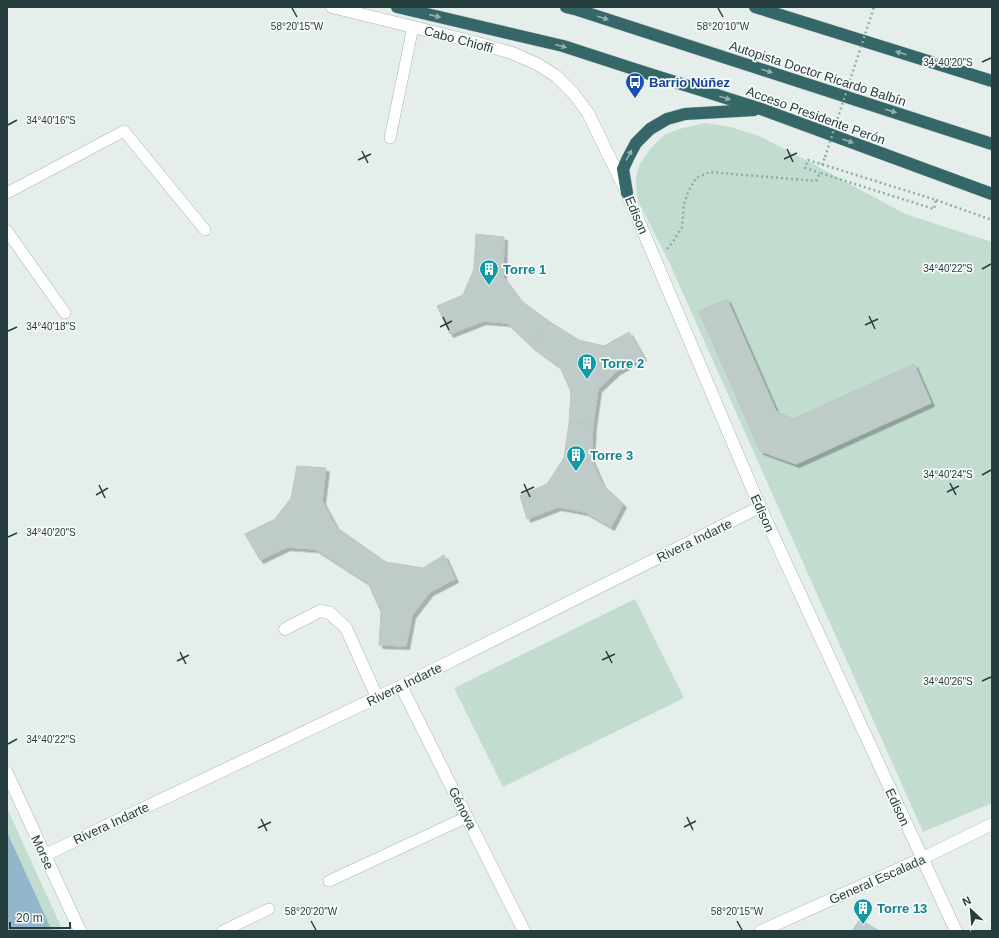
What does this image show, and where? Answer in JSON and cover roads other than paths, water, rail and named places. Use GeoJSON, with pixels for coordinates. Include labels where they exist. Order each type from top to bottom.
{"type":"FeatureCollection","features":[{"type":"Feature","properties":{"kind":"highway","name":"Acceso Presidente Perón"},"geometry":{"type":"LineString","coordinates":[[397,7],[563,46],[761,109],[992,194]]}},
{"type":"Feature","properties":{"kind":"highway","name":"Autopista Doctor Ricardo Balbín"},"geometry":{"type":"LineString","coordinates":[[566,7],[992,144]]}},
{"type":"Feature","properties":{"kind":"highway"},"geometry":{"type":"LineString","coordinates":[[755,7],[992,82]]}},
{"type":"Feature","properties":{"kind":"highway"},"geometry":{"type":"LineString","coordinates":[[627,193],[623,169],[636,143],[650,129],[667,119],[685,114],[761,109]]}},
{"type":"Feature","properties":{"kind":"street","name":"Cabo Chioffi"},"geometry":{"type":"LineString","coordinates":[[332,7],[474,42],[512,53],[537,64],[556,76],[574,94]]}},
{"type":"Feature","properties":{"kind":"street","name":"Edison"},"geometry":{"type":"LineString","coordinates":[[574,94],[588,113],[627,193],[760,507],[956,931]]}},
{"type":"Feature","properties":{"kind":"street","name":"Rivera Indarte"},"geometry":{"type":"LineString","coordinates":[[45,855],[401,686],[760,507]]}},
{"type":"Feature","properties":{"kind":"street"},"geometry":{"type":"LineString","coordinates":[[285,629],[320,611],[330,612],[346,628],[377,697]]}},
{"type":"Feature","properties":{"kind":"street","name":"Génova"},"geometry":{"type":"LineString","coordinates":[[401,686],[524,931]]}},
{"type":"Feature","properties":{"kind":"street","name":"Morse"},"geometry":{"type":"LineString","coordinates":[[7,773],[80,931]]}},
{"type":"Feature","properties":{"kind":"street","name":"General Escalada"},"geometry":{"type":"LineString","coordinates":[[766,930],[922,859],[992,824]]}},
{"type":"Feature","properties":{"kind":"lane"},"geometry":{"type":"LineString","coordinates":[[390,138],[413,27]]}},
{"type":"Feature","properties":{"kind":"lane"},"geometry":{"type":"LineString","coordinates":[[7,193],[124,131],[205,230]]}},
{"type":"Feature","properties":{"kind":"lane"},"geometry":{"type":"LineString","coordinates":[[7,231],[65,313]]}},
{"type":"Feature","properties":{"kind":"lane"},"geometry":{"type":"LineString","coordinates":[[329,881],[467,817]]}},
{"type":"Feature","properties":{"kind":"lane"},"geometry":{"type":"LineString","coordinates":[[223,931],[269,909]]}},
{"type":"Feature","properties":{"kind":"water"},"geometry":{"type":"Polygon","coordinates":[[[7,832],[52,931],[7,931],[7,832]]]}},
{"type":"Feature","properties":{"kind":"place","name":"Barrio Núñez"},"geometry":{"type":"Point","coordinates":[635,99]}},
{"type":"Feature","properties":{"kind":"place","name":"Torre 1"},"geometry":{"type":"Point","coordinates":[489,286]}},
{"type":"Feature","properties":{"kind":"place","name":"Torre 2"},"geometry":{"type":"Point","coordinates":[587,380]}},
{"type":"Feature","properties":{"kind":"place","name":"Torre 3"},"geometry":{"type":"Point","coordinates":[576,472]}},
{"type":"Feature","properties":{"kind":"place","name":"Torre 13"},"geometry":{"type":"Point","coordinates":[863,925]}}]}
